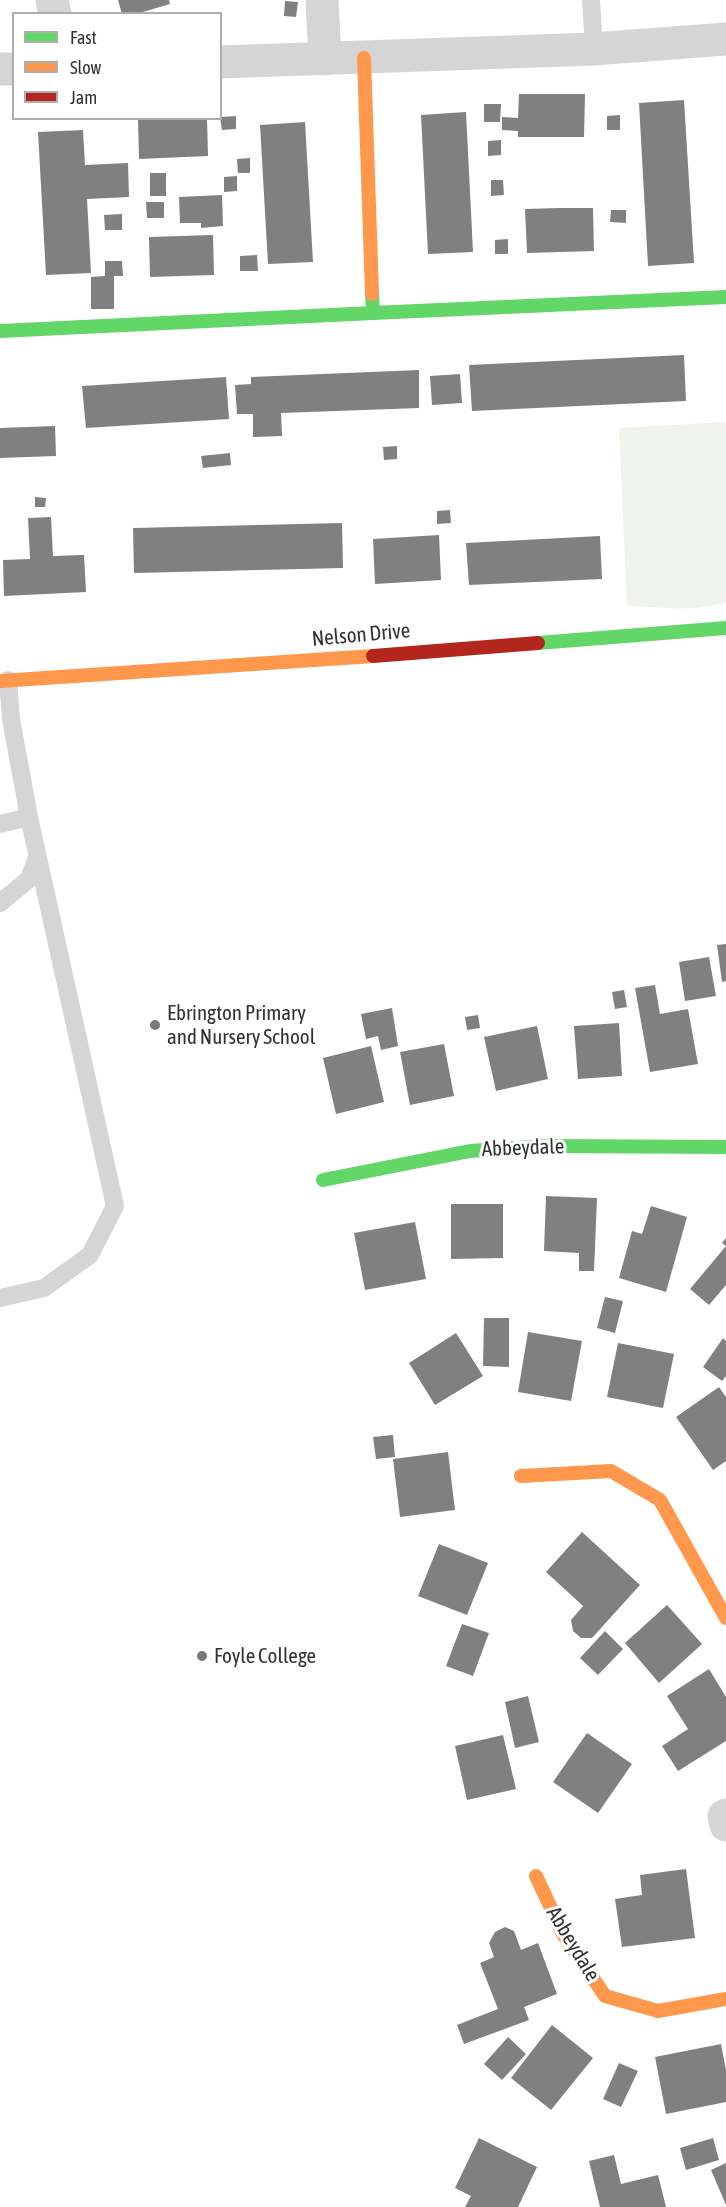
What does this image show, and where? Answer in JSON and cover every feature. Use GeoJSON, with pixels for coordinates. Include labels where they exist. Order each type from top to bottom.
{"type":"FeatureCollection","features":[{"type":"Feature","properties":{"kind":"street"},"geometry":{"type":"LineString","coordinates":[[322,0],[325,59]]}},
{"type":"Feature","properties":{"kind":"street"},"geometry":{"type":"LineString","coordinates":[[222,62],[594,49],[726,39]]}},
{"type":"Feature","properties":{"kind":"street"},"geometry":{"type":"LineString","coordinates":[[364,58],[373,313]]}},
{"type":"Feature","properties":{"kind":"street"},"geometry":{"type":"LineString","coordinates":[[0,331],[726,297]]}},
{"type":"Feature","properties":{"kind":"street","name":"Nelson Drive"},"geometry":{"type":"LineString","coordinates":[[4,681],[291,662],[726,628]]}},
{"type":"Feature","properties":{"kind":"street","name":"Abbeydale"},"geometry":{"type":"LineString","coordinates":[[323,1180],[470,1151],[550,1146],[726,1147]]}},
{"type":"Feature","properties":{"kind":"street"},"geometry":{"type":"LineString","coordinates":[[521,1476],[611,1471],[660,1500],[726,1618]]}},
{"type":"Feature","properties":{"kind":"street"},"geometry":{"type":"LineString","coordinates":[[726,1815],[724,1816],[726,1825]]}},
{"type":"Feature","properties":{"kind":"street","name":"Abbeydale"},"geometry":{"type":"LineString","coordinates":[[536,1876],[563,1934],[605,1996],[658,2011],[726,1999]]}},
{"type":"Feature","properties":{"kind":"lane"},"geometry":{"type":"LineString","coordinates":[[591,0],[594,49]]}},
{"type":"Feature","properties":{"kind":"lane"},"geometry":{"type":"LineString","coordinates":[[0,1298],[44,1288],[90,1255],[115,1206],[38,855],[5,724],[4,681]]}},
{"type":"Feature","properties":{"kind":"lane"},"geometry":{"type":"LineString","coordinates":[[0,824],[29,817]]}},
{"type":"Feature","properties":{"kind":"lane"},"geometry":{"type":"LineString","coordinates":[[0,903],[29,879],[38,855]]}},
{"type":"Feature","properties":{"kind":"shaded area"},"geometry":{"type":"Polygon","coordinates":[[[726,422],[726,602],[689,608],[627,605],[619,428],[726,422]]]}},
{"type":"Feature","properties":{"kind":"building"},"geometry":{"type":"Polygon","coordinates":[[[118,0],[169,0],[170,4],[143,12],[121,12],[118,0]]]}},
{"type":"Feature","properties":{"kind":"building"},"geometry":{"type":"Polygon","coordinates":[[[285,1],[298,2],[296,17],[284,16],[285,1]]]}},
{"type":"Feature","properties":{"kind":"building"},"geometry":{"type":"Polygon","coordinates":[[[519,94],[585,94],[584,137],[518,137],[518,131],[502,130],[502,117],[518,118],[519,94]]]}},
{"type":"Feature","properties":{"kind":"building"},"geometry":{"type":"Polygon","coordinates":[[[684,100],[694,263],[648,266],[639,103],[684,100]]]}},
{"type":"Feature","properties":{"kind":"building"},"geometry":{"type":"Polygon","coordinates":[[[484,104],[501,104],[500,122],[484,122],[484,104]]]}},
{"type":"Feature","properties":{"kind":"building"},"geometry":{"type":"Polygon","coordinates":[[[466,112],[473,252],[428,254],[421,115],[466,112]]]}},
{"type":"Feature","properties":{"kind":"building"},"geometry":{"type":"Polygon","coordinates":[[[620,115],[620,130],[607,130],[607,116],[620,115]]]}},
{"type":"Feature","properties":{"kind":"building"},"geometry":{"type":"Polygon","coordinates":[[[236,116],[236,129],[222,130],[222,117],[236,116]]]}},
{"type":"Feature","properties":{"kind":"building"},"geometry":{"type":"Polygon","coordinates":[[[138,120],[207,120],[208,156],[139,159],[138,120]]]}},
{"type":"Feature","properties":{"kind":"building"},"geometry":{"type":"Polygon","coordinates":[[[305,122],[313,262],[268,264],[260,125],[305,122]]]}},
{"type":"Feature","properties":{"kind":"building"},"geometry":{"type":"Polygon","coordinates":[[[83,130],[85,165],[128,163],[129,197],[87,199],[91,273],[46,275],[38,132],[83,130]]]}},
{"type":"Feature","properties":{"kind":"building"},"geometry":{"type":"Polygon","coordinates":[[[501,140],[501,155],[488,156],[488,141],[501,140]]]}},
{"type":"Feature","properties":{"kind":"building"},"geometry":{"type":"Polygon","coordinates":[[[250,158],[250,173],[238,173],[237,159],[250,158]]]}},
{"type":"Feature","properties":{"kind":"building"},"geometry":{"type":"Polygon","coordinates":[[[150,173],[166,173],[166,196],[150,196],[150,173]]]}},
{"type":"Feature","properties":{"kind":"building"},"geometry":{"type":"Polygon","coordinates":[[[237,176],[237,191],[224,192],[224,177],[237,176]]]}},
{"type":"Feature","properties":{"kind":"building"},"geometry":{"type":"Polygon","coordinates":[[[491,180],[503,180],[504,195],[491,196],[491,180]]]}},
{"type":"Feature","properties":{"kind":"building"},"geometry":{"type":"Polygon","coordinates":[[[222,195],[223,226],[201,228],[201,223],[180,223],[179,197],[222,195]]]}},
{"type":"Feature","properties":{"kind":"building"},"geometry":{"type":"Polygon","coordinates":[[[146,202],[164,202],[164,218],[147,218],[146,202]]]}},
{"type":"Feature","properties":{"kind":"building"},"geometry":{"type":"Polygon","coordinates":[[[593,208],[594,251],[527,253],[525,209],[593,208]]]}},
{"type":"Feature","properties":{"kind":"building"},"geometry":{"type":"Polygon","coordinates":[[[611,210],[626,210],[626,223],[610,222],[611,210]]]}},
{"type":"Feature","properties":{"kind":"building"},"geometry":{"type":"Polygon","coordinates":[[[122,214],[122,230],[105,230],[104,215],[122,214]]]}},
{"type":"Feature","properties":{"kind":"building"},"geometry":{"type":"Polygon","coordinates":[[[213,235],[214,275],[150,277],[149,237],[213,235]]]}},
{"type":"Feature","properties":{"kind":"building"},"geometry":{"type":"Polygon","coordinates":[[[508,239],[508,254],[495,254],[495,240],[508,239]]]}},
{"type":"Feature","properties":{"kind":"building"},"geometry":{"type":"Polygon","coordinates":[[[257,255],[258,271],[240,271],[240,256],[257,255]]]}},
{"type":"Feature","properties":{"kind":"building"},"geometry":{"type":"Polygon","coordinates":[[[105,261],[122,261],[123,276],[114,276],[114,309],[91,309],[91,277],[105,276],[105,261]]]}},
{"type":"Feature","properties":{"kind":"building"},"geometry":{"type":"Polygon","coordinates":[[[684,355],[686,401],[472,411],[469,365],[684,355]]]}},
{"type":"Feature","properties":{"kind":"building"},"geometry":{"type":"Polygon","coordinates":[[[419,370],[419,408],[281,413],[282,436],[253,437],[253,414],[237,414],[235,385],[251,384],[251,377],[419,370]]]}},
{"type":"Feature","properties":{"kind":"building"},"geometry":{"type":"Polygon","coordinates":[[[460,374],[462,403],[432,405],[430,376],[460,374]]]}},
{"type":"Feature","properties":{"kind":"building"},"geometry":{"type":"Polygon","coordinates":[[[226,377],[229,419],[86,428],[82,386],[226,377]]]}},
{"type":"Feature","properties":{"kind":"building"},"geometry":{"type":"Polygon","coordinates":[[[55,426],[56,456],[0,458],[0,428],[55,426]]]}},
{"type":"Feature","properties":{"kind":"building"},"geometry":{"type":"Polygon","coordinates":[[[397,446],[397,459],[384,460],[383,447],[397,446]]]}},
{"type":"Feature","properties":{"kind":"building"},"geometry":{"type":"Polygon","coordinates":[[[230,453],[231,465],[203,468],[201,456],[230,453]]]}},
{"type":"Feature","properties":{"kind":"building"},"geometry":{"type":"Polygon","coordinates":[[[35,497],[46,498],[45,507],[35,507],[35,497]]]}},
{"type":"Feature","properties":{"kind":"building"},"geometry":{"type":"Polygon","coordinates":[[[450,510],[451,523],[437,524],[437,511],[450,510]]]}},
{"type":"Feature","properties":{"kind":"building"},"geometry":{"type":"Polygon","coordinates":[[[51,517],[53,556],[84,555],[86,592],[4,596],[3,560],[30,559],[28,518],[51,517]]]}},
{"type":"Feature","properties":{"kind":"building"},"geometry":{"type":"Polygon","coordinates":[[[342,523],[343,568],[134,573],[133,528],[342,523]]]}},
{"type":"Feature","properties":{"kind":"building"},"geometry":{"type":"Polygon","coordinates":[[[439,535],[441,580],[375,584],[373,539],[439,535]]]}},
{"type":"Feature","properties":{"kind":"building"},"geometry":{"type":"Polygon","coordinates":[[[600,536],[602,579],[469,585],[466,543],[600,536]]]}},
{"type":"Feature","properties":{"kind":"building"},"geometry":{"type":"Polygon","coordinates":[[[726,944],[726,981],[722,982],[717,945],[726,944]]]}},
{"type":"Feature","properties":{"kind":"building"},"geometry":{"type":"Polygon","coordinates":[[[709,957],[716,996],[685,1001],[679,962],[709,957]]]}},
{"type":"Feature","properties":{"kind":"building"},"geometry":{"type":"Polygon","coordinates":[[[655,985],[660,1014],[688,1009],[698,1064],[650,1072],[635,988],[655,985]]]}},
{"type":"Feature","properties":{"kind":"building"},"geometry":{"type":"Polygon","coordinates":[[[624,990],[627,1007],[615,1009],[612,992],[624,990]]]}},
{"type":"Feature","properties":{"kind":"building"},"geometry":{"type":"Polygon","coordinates":[[[392,1008],[398,1046],[381,1050],[378,1036],[366,1039],[361,1014],[392,1008]]]}},
{"type":"Feature","properties":{"kind":"building"},"geometry":{"type":"Polygon","coordinates":[[[478,1015],[480,1028],[467,1030],[465,1017],[478,1015]]]}},
{"type":"Feature","properties":{"kind":"building"},"geometry":{"type":"Polygon","coordinates":[[[619,1023],[622,1076],[578,1079],[574,1026],[619,1023]]]}},
{"type":"Feature","properties":{"kind":"building"},"geometry":{"type":"Polygon","coordinates":[[[537,1026],[548,1079],[496,1091],[484,1037],[537,1026]]]}},
{"type":"Feature","properties":{"kind":"building"},"geometry":{"type":"Polygon","coordinates":[[[444,1044],[454,1096],[410,1105],[400,1052],[444,1044]]]}},
{"type":"Feature","properties":{"kind":"building"},"geometry":{"type":"Polygon","coordinates":[[[371,1046],[384,1102],[336,1114],[323,1058],[371,1046]]]}},
{"type":"Feature","properties":{"kind":"building"},"geometry":{"type":"Polygon","coordinates":[[[546,1196],[597,1198],[594,1271],[579,1271],[579,1253],[544,1251],[546,1196]]]}},
{"type":"Feature","properties":{"kind":"building"},"geometry":{"type":"Polygon","coordinates":[[[451,1204],[503,1204],[503,1258],[451,1259],[451,1204]]]}},
{"type":"Feature","properties":{"kind":"building"},"geometry":{"type":"Polygon","coordinates":[[[651,1206],[687,1217],[666,1292],[619,1278],[632,1231],[642,1234],[651,1206]]]}},
{"type":"Feature","properties":{"kind":"building"},"geometry":{"type":"Polygon","coordinates":[[[415,1222],[426,1279],[365,1290],[354,1233],[415,1222]]]}},
{"type":"Feature","properties":{"kind":"building"},"geometry":{"type":"Polygon","coordinates":[[[726,1246],[726,1285],[709,1305],[690,1289],[726,1246]]]}},
{"type":"Feature","properties":{"kind":"building"},"geometry":{"type":"Polygon","coordinates":[[[605,1297],[623,1301],[615,1333],[597,1328],[605,1297]]]}},
{"type":"Feature","properties":{"kind":"building"},"geometry":{"type":"Polygon","coordinates":[[[484,1318],[509,1318],[509,1367],[483,1366],[484,1318]]]}},
{"type":"Feature","properties":{"kind":"building"},"geometry":{"type":"Polygon","coordinates":[[[528,1332],[582,1341],[571,1401],[518,1392],[528,1332]]]}},
{"type":"Feature","properties":{"kind":"building"},"geometry":{"type":"Polygon","coordinates":[[[456,1333],[483,1376],[435,1405],[409,1363],[456,1333]]]}},
{"type":"Feature","properties":{"kind":"building"},"geometry":{"type":"Polygon","coordinates":[[[723,1338],[726,1341],[726,1376],[722,1381],[703,1367],[723,1338]]]}},
{"type":"Feature","properties":{"kind":"building"},"geometry":{"type":"Polygon","coordinates":[[[618,1343],[674,1354],[663,1408],[607,1397],[618,1343]]]}},
{"type":"Feature","properties":{"kind":"building"},"geometry":{"type":"Polygon","coordinates":[[[719,1387],[726,1397],[726,1461],[713,1470],[676,1417],[719,1387]]]}},
{"type":"Feature","properties":{"kind":"building"},"geometry":{"type":"Polygon","coordinates":[[[393,1435],[395,1457],[376,1459],[373,1437],[393,1435]]]}},
{"type":"Feature","properties":{"kind":"building"},"geometry":{"type":"Polygon","coordinates":[[[448,1452],[455,1510],[400,1517],[393,1459],[448,1452]]]}},
{"type":"Feature","properties":{"kind":"building"},"geometry":{"type":"Polygon","coordinates":[[[582,1532],[640,1585],[592,1638],[581,1638],[573,1631],[571,1620],[583,1606],[546,1572],[582,1532]]]}},
{"type":"Feature","properties":{"kind":"building"},"geometry":{"type":"Polygon","coordinates":[[[439,1544],[488,1563],[467,1615],[418,1596],[439,1544]]]}},
{"type":"Feature","properties":{"kind":"building"},"geometry":{"type":"Polygon","coordinates":[[[667,1605],[702,1644],[659,1683],[625,1643],[667,1605]]]}},
{"type":"Feature","properties":{"kind":"building"},"geometry":{"type":"Polygon","coordinates":[[[462,1624],[489,1633],[473,1676],[446,1666],[462,1624]]]}},
{"type":"Feature","properties":{"kind":"building"},"geometry":{"type":"Polygon","coordinates":[[[605,1631],[623,1649],[598,1675],[580,1658],[605,1631]]]}},
{"type":"Feature","properties":{"kind":"building"},"geometry":{"type":"Polygon","coordinates":[[[709,1669],[726,1697],[726,1741],[678,1771],[662,1746],[688,1729],[667,1696],[709,1669]]]}},
{"type":"Feature","properties":{"kind":"building"},"geometry":{"type":"Polygon","coordinates":[[[528,1696],[539,1742],[515,1748],[505,1702],[528,1696]]]}},
{"type":"Feature","properties":{"kind":"building"},"geometry":{"type":"Polygon","coordinates":[[[587,1733],[632,1764],[598,1813],[553,1782],[587,1733]]]}},
{"type":"Feature","properties":{"kind":"building"},"geometry":{"type":"Polygon","coordinates":[[[503,1735],[516,1789],[467,1800],[455,1746],[503,1735]]]}},
{"type":"Feature","properties":{"kind":"building"},"geometry":{"type":"Polygon","coordinates":[[[686,1869],[695,1938],[622,1947],[615,1899],[642,1895],[640,1875],[686,1869]]]}},
{"type":"Feature","properties":{"kind":"building"},"geometry":{"type":"Polygon","coordinates":[[[505,1927],[514,1931],[521,1950],[538,1943],[557,1994],[524,2007],[529,2020],[464,2044],[457,2025],[498,2009],[480,1963],[494,1957],[489,1943],[495,1932],[505,1927]]]}},
{"type":"Feature","properties":{"kind":"building"},"geometry":{"type":"Polygon","coordinates":[[[552,2025],[593,2058],[551,2110],[511,2078],[552,2025]]]}},
{"type":"Feature","properties":{"kind":"building"},"geometry":{"type":"Polygon","coordinates":[[[508,2037],[526,2054],[502,2080],[484,2064],[508,2037]]]}},
{"type":"Feature","properties":{"kind":"building"},"geometry":{"type":"Polygon","coordinates":[[[721,2044],[726,2070],[726,2102],[666,2114],[655,2057],[721,2044]]]}},
{"type":"Feature","properties":{"kind":"building"},"geometry":{"type":"Polygon","coordinates":[[[619,2063],[638,2071],[621,2107],[603,2099],[619,2063]]]}},
{"type":"Feature","properties":{"kind":"building"},"geometry":{"type":"Polygon","coordinates":[[[479,2138],[537,2167],[518,2207],[465,2207],[471,2196],[455,2188],[479,2138]]]}},
{"type":"Feature","properties":{"kind":"building"},"geometry":{"type":"Polygon","coordinates":[[[713,2138],[719,2160],[686,2170],[680,2148],[713,2138]]]}},
{"type":"Feature","properties":{"kind":"building"},"geometry":{"type":"Polygon","coordinates":[[[614,2155],[621,2184],[658,2175],[666,2207],[600,2207],[589,2161],[614,2155]]]}},
{"type":"Feature","properties":{"kind":"building"},"geometry":{"type":"Polygon","coordinates":[[[726,2163],[726,2205],[711,2170],[726,2163]]]}},
{"type":"Feature","properties":{"kind":"traffic: fast"},"geometry":{"type":"LineString","coordinates":[[372,294],[373,313],[726,297]]}},
{"type":"Feature","properties":{"kind":"traffic: fast"},"geometry":{"type":"LineString","coordinates":[[0,331],[373,313]]}},
{"type":"Feature","properties":{"kind":"traffic: fast"},"geometry":{"type":"LineString","coordinates":[[538,643],[726,628]]}},
{"type":"Feature","properties":{"kind":"traffic: fast"},"geometry":{"type":"LineString","coordinates":[[323,1180],[470,1151],[550,1146],[726,1147]]}},
{"type":"Feature","properties":{"kind":"traffic: slow"},"geometry":{"type":"LineString","coordinates":[[364,58],[372,294]]}},
{"type":"Feature","properties":{"kind":"traffic: slow"},"geometry":{"type":"LineString","coordinates":[[0,681],[373,656]]}},
{"type":"Feature","properties":{"kind":"traffic: slow"},"geometry":{"type":"LineString","coordinates":[[521,1476],[611,1471],[660,1500],[726,1618]]}},
{"type":"Feature","properties":{"kind":"traffic: slow"},"geometry":{"type":"LineString","coordinates":[[536,1876],[563,1934],[605,1996],[658,2011],[726,1999]]}},
{"type":"Feature","properties":{"kind":"traffic: jam"},"geometry":{"type":"LineString","coordinates":[[373,656],[538,643]]}},
{"type":"Feature","properties":{"kind":"place","name":"Ebrington Primary and Nursery School"},"geometry":{"type":"Point","coordinates":[155,1025]}},
{"type":"Feature","properties":{"kind":"place","name":"Foyle College"},"geometry":{"type":"Point","coordinates":[202,1656]}}]}
